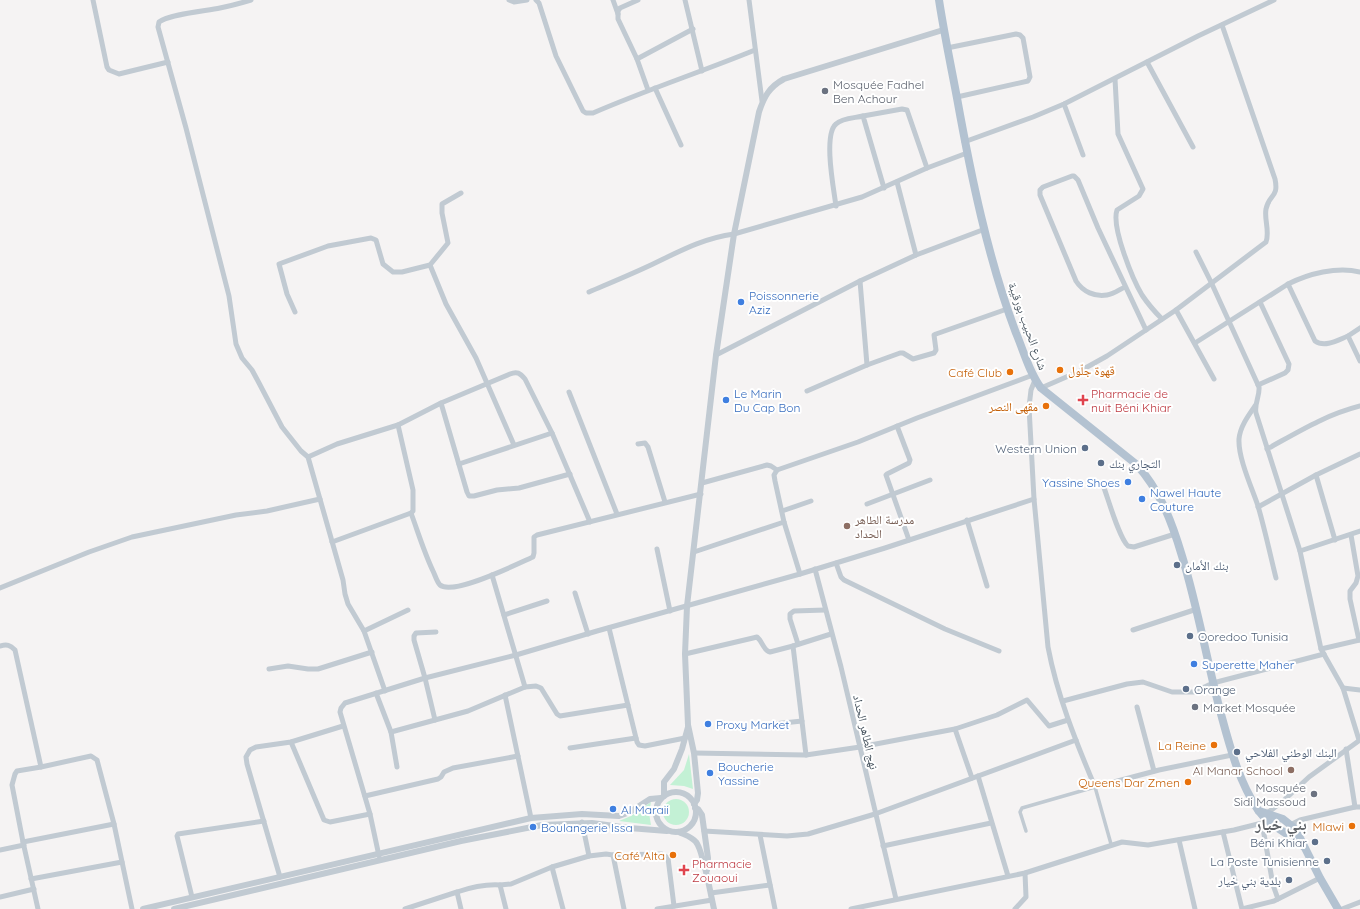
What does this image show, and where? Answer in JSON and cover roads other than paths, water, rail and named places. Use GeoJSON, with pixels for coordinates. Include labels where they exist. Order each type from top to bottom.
{"type":"FeatureCollection","features":[{"type":"Feature","properties":{"kind":"main road","name":"شارع الحبيب بورقيبة"},"geometry":{"type":"LineString","coordinates":[[939,0],[943,30],[957,97],[966,153],[985,229],[1007,309],[1034,378],[1041,388],[1130,458],[1143,471],[1159,494],[1176,534],[1197,609],[1213,683],[1232,756],[1250,796],[1259,811],[1303,846]]}},
{"type":"Feature","properties":{"kind":"main road","name":"شارع الحبيب بورقيبة"},"geometry":{"type":"LineString","coordinates":[[1268,818],[1283,819],[1291,824],[1297,831],[1303,846],[1338,909]]}},
{"type":"Feature","properties":{"kind":"street"},"geometry":{"type":"LineString","coordinates":[[93,0],[109,70],[119,74],[168,62]]}},
{"type":"Feature","properties":{"kind":"street"},"geometry":{"type":"LineString","coordinates":[[251,0],[222,8],[178,15],[160,21],[158,27],[186,128],[229,296],[236,344],[242,358],[252,370],[286,434],[308,457],[344,583],[345,596],[352,612],[364,631],[385,691]]}},
{"type":"Feature","properties":{"kind":"street"},"geometry":{"type":"LineString","coordinates":[[509,0],[514,2],[527,0]]}},
{"type":"Feature","properties":{"kind":"street"},"geometry":{"type":"LineString","coordinates":[[536,0],[539,3],[559,63],[584,112],[588,114],[755,50]]}},
{"type":"Feature","properties":{"kind":"street"},"geometry":{"type":"LineString","coordinates":[[613,0],[620,25],[637,59],[648,90]]}},
{"type":"Feature","properties":{"kind":"street"},"geometry":{"type":"LineString","coordinates":[[618,14],[618,11],[623,6],[638,0]]}},
{"type":"Feature","properties":{"kind":"street"},"geometry":{"type":"LineString","coordinates":[[685,0],[702,71]]}},
{"type":"Feature","properties":{"kind":"street"},"geometry":{"type":"LineString","coordinates":[[749,0],[762,101]]}},
{"type":"Feature","properties":{"kind":"street"},"geometry":{"type":"LineString","coordinates":[[964,142],[1034,117],[1064,104],[1274,0]]}},
{"type":"Feature","properties":{"kind":"street"},"geometry":{"type":"LineString","coordinates":[[1041,388],[1098,362],[1176,310],[1211,282],[1266,242],[1268,235],[1266,208],[1276,189],[1273,173],[1222,25]]}},
{"type":"Feature","properties":{"kind":"street"},"geometry":{"type":"LineString","coordinates":[[637,59],[693,29]]}},
{"type":"Feature","properties":{"kind":"street"},"geometry":{"type":"LineString","coordinates":[[174,909],[532,826],[582,822],[679,832],[684,831],[692,824],[695,819],[695,806],[698,793],[694,753],[688,725],[684,654],[687,606],[716,355],[734,234],[762,101],[773,86],[784,79],[943,30]]}},
{"type":"Feature","properties":{"kind":"street"},"geometry":{"type":"LineString","coordinates":[[947,48],[1018,34],[1022,36],[1024,45],[1030,78],[1028,80],[957,97]]}},
{"type":"Feature","properties":{"kind":"street"},"geometry":{"type":"LineString","coordinates":[[1147,62],[1193,147]]}},
{"type":"Feature","properties":{"kind":"street"},"geometry":{"type":"LineString","coordinates":[[1115,79],[1118,134],[1141,183],[1142,189],[1139,196],[1117,210],[1116,221],[1122,246],[1137,285],[1143,296],[1162,319]]}},
{"type":"Feature","properties":{"kind":"street"},"geometry":{"type":"LineString","coordinates":[[654,88],[681,145]]}},
{"type":"Feature","properties":{"kind":"street"},"geometry":{"type":"LineString","coordinates":[[1064,104],[1082,155]]}},
{"type":"Feature","properties":{"kind":"street"},"geometry":{"type":"LineString","coordinates":[[836,206],[831,168],[831,131],[834,125],[839,122],[902,109],[907,110],[910,115],[926,168]]}},
{"type":"Feature","properties":{"kind":"street"},"geometry":{"type":"LineString","coordinates":[[863,116],[884,188]]}},
{"type":"Feature","properties":{"kind":"street"},"geometry":{"type":"LineString","coordinates":[[588,292],[651,265],[694,244],[836,206],[862,197],[926,168],[966,153]]}},
{"type":"Feature","properties":{"kind":"street"},"geometry":{"type":"LineString","coordinates":[[1125,287],[1106,295],[1094,294],[1081,288],[1076,281],[1040,195],[1040,190],[1042,187],[1072,176],[1076,177],[1125,287],[1146,330]]}},
{"type":"Feature","properties":{"kind":"street"},"geometry":{"type":"LineString","coordinates":[[897,182],[916,255]]}},
{"type":"Feature","properties":{"kind":"street"},"geometry":{"type":"LineString","coordinates":[[295,312],[287,294],[279,264],[328,246],[371,238],[376,240],[384,264],[393,272],[402,272],[430,265],[448,243],[442,213],[442,204],[461,193]]}},
{"type":"Feature","properties":{"kind":"street"},"geometry":{"type":"LineString","coordinates":[[716,355],[860,280],[916,255],[985,229]]}},
{"type":"Feature","properties":{"kind":"street"},"geometry":{"type":"LineString","coordinates":[[1196,252],[1260,390],[1255,406],[1242,427],[1239,440],[1244,466],[1258,507],[1276,578]]}},
{"type":"Feature","properties":{"kind":"street"},"geometry":{"type":"LineString","coordinates":[[430,265],[446,304],[476,358],[514,445]]}},
{"type":"Feature","properties":{"kind":"street"},"geometry":{"type":"LineString","coordinates":[[1195,343],[1288,284],[1306,276],[1323,272],[1360,272]]}},
{"type":"Feature","properties":{"kind":"street"},"geometry":{"type":"LineString","coordinates":[[860,280],[867,365]]}},
{"type":"Feature","properties":{"kind":"street"},"geometry":{"type":"LineString","coordinates":[[1288,284],[1315,341],[1320,344],[1327,344],[1348,336],[1360,328]]}},
{"type":"Feature","properties":{"kind":"street"},"geometry":{"type":"LineString","coordinates":[[1258,385],[1285,373],[1288,370],[1289,364],[1260,302]]}},
{"type":"Feature","properties":{"kind":"street"},"geometry":{"type":"LineString","coordinates":[[807,391],[867,365],[901,353],[913,359],[934,353],[936,350],[934,336],[936,334],[1007,309]]}},
{"type":"Feature","properties":{"kind":"street"},"geometry":{"type":"LineString","coordinates":[[1176,310],[1214,379]]}},
{"type":"Feature","properties":{"kind":"street"},"geometry":{"type":"LineString","coordinates":[[1348,336],[1360,361]]}},
{"type":"Feature","properties":{"kind":"street"},"geometry":{"type":"LineString","coordinates":[[308,457],[337,444],[398,425],[441,403],[514,372],[521,374],[525,379],[552,433],[590,522]]}},
{"type":"Feature","properties":{"kind":"street"},"geometry":{"type":"LineString","coordinates":[[800,574],[784,522],[775,482],[774,475],[777,470],[1034,378]]}},
{"type":"Feature","properties":{"kind":"street"},"geometry":{"type":"LineString","coordinates":[[1034,378],[1029,408],[1034,499],[1048,647],[1054,675],[1068,720],[1095,787],[1111,844]]}},
{"type":"Feature","properties":{"kind":"street"},"geometry":{"type":"LineString","coordinates":[[569,392],[617,514]]}},
{"type":"Feature","properties":{"kind":"street"},"geometry":{"type":"LineString","coordinates":[[441,403],[469,496],[471,497],[497,490],[524,487],[570,474]]}},
{"type":"Feature","properties":{"kind":"street"},"geometry":{"type":"LineString","coordinates":[[851,909],[1025,873],[1111,844],[1122,842],[1148,845],[1179,840],[1223,832],[1268,818],[1309,777],[1360,740],[1343,688],[1322,651],[1300,552],[1281,495],[1255,406]]}},
{"type":"Feature","properties":{"kind":"street"},"geometry":{"type":"LineString","coordinates":[[1267,449],[1325,418],[1341,411],[1360,406]]}},
{"type":"Feature","properties":{"kind":"street"},"geometry":{"type":"LineString","coordinates":[[332,542],[411,513],[414,509],[413,490],[398,425]]}},
{"type":"Feature","properties":{"kind":"street"},"geometry":{"type":"LineString","coordinates":[[898,426],[910,460],[909,463],[886,475],[909,540]]}},
{"type":"Feature","properties":{"kind":"street"},"geometry":{"type":"LineString","coordinates":[[459,464],[552,433]]}},
{"type":"Feature","properties":{"kind":"street"},"geometry":{"type":"LineString","coordinates":[[638,444],[645,443],[648,447],[665,502]]}},
{"type":"Feature","properties":{"kind":"street"},"geometry":{"type":"LineString","coordinates":[[1258,507],[1360,454]]}},
{"type":"Feature","properties":{"kind":"street"},"geometry":{"type":"LineString","coordinates":[[702,483],[767,465],[777,470]]}},
{"type":"Feature","properties":{"kind":"street"},"geometry":{"type":"LineString","coordinates":[[1316,476],[1335,540]]}},
{"type":"Feature","properties":{"kind":"street"},"geometry":{"type":"LineString","coordinates":[[867,504],[930,480]]}},
{"type":"Feature","properties":{"kind":"street"},"geometry":{"type":"LineString","coordinates":[[1103,485],[1124,542],[1128,546],[1134,547],[1176,534]]}},
{"type":"Feature","properties":{"kind":"street"},"geometry":{"type":"LineString","coordinates":[[411,513],[429,563],[439,584],[447,588],[455,587],[492,575],[533,557],[534,537],[537,535],[701,494]]}},
{"type":"Feature","properties":{"kind":"street"},"geometry":{"type":"LineString","coordinates":[[0,588],[82,555],[132,537],[236,515],[267,512],[320,499]]}},
{"type":"Feature","properties":{"kind":"street"},"geometry":{"type":"LineString","coordinates":[[380,861],[370,814],[343,726],[340,712],[345,703],[425,678],[516,655],[800,574],[1034,499]]}},
{"type":"Feature","properties":{"kind":"street"},"geometry":{"type":"LineString","coordinates":[[782,511],[811,501]]}},
{"type":"Feature","properties":{"kind":"street"},"geometry":{"type":"LineString","coordinates":[[967,520],[988,586]]}},
{"type":"Feature","properties":{"kind":"street"},"geometry":{"type":"LineString","coordinates":[[694,552],[784,522]]}},
{"type":"Feature","properties":{"kind":"street"},"geometry":{"type":"LineString","coordinates":[[1300,552],[1360,531]]}},
{"type":"Feature","properties":{"kind":"street"},"geometry":{"type":"LineString","coordinates":[[1063,700],[1138,682],[1143,682],[1172,692],[1194,692],[1213,683],[1360,640],[1350,599],[1350,591],[1356,583],[1358,576],[1351,535]]}},
{"type":"Feature","properties":{"kind":"street"},"geometry":{"type":"LineString","coordinates":[[657,549],[670,611]]}},
{"type":"Feature","properties":{"kind":"street"},"geometry":{"type":"LineString","coordinates":[[836,563],[841,577],[844,580],[945,629],[999,651]]}},
{"type":"Feature","properties":{"kind":"street","name":"نهج الطاهر الحداد"},"geometry":{"type":"LineString","coordinates":[[815,569],[831,634],[841,667],[896,900]]}},
{"type":"Feature","properties":{"kind":"street"},"geometry":{"type":"LineString","coordinates":[[492,575],[525,687]]}},
{"type":"Feature","properties":{"kind":"street"},"geometry":{"type":"LineString","coordinates":[[575,593],[588,634]]}},
{"type":"Feature","properties":{"kind":"street"},"geometry":{"type":"LineString","coordinates":[[504,615],[547,601]]}},
{"type":"Feature","properties":{"kind":"street"},"geometry":{"type":"LineString","coordinates":[[1133,630],[1197,609]]}},
{"type":"Feature","properties":{"kind":"street"},"geometry":{"type":"LineString","coordinates":[[364,631],[408,610]]}},
{"type":"Feature","properties":{"kind":"street"},"geometry":{"type":"LineString","coordinates":[[806,755],[795,645],[790,614],[794,611],[825,610]]}},
{"type":"Feature","properties":{"kind":"street"},"geometry":{"type":"LineString","coordinates":[[609,628],[638,742],[642,746],[685,738]]}},
{"type":"Feature","properties":{"kind":"street"},"geometry":{"type":"LineString","coordinates":[[435,720],[414,636],[416,633],[436,632]]}},
{"type":"Feature","properties":{"kind":"street"},"geometry":{"type":"LineString","coordinates":[[684,654],[753,638],[760,640],[767,651],[770,652],[831,634]]}},
{"type":"Feature","properties":{"kind":"street"},"geometry":{"type":"LineString","coordinates":[[0,646],[10,645],[15,650],[42,767]]}},
{"type":"Feature","properties":{"kind":"street"},"geometry":{"type":"LineString","coordinates":[[269,669],[288,666],[318,669],[372,652]]}},
{"type":"Feature","properties":{"kind":"street"},"geometry":{"type":"LineString","coordinates":[[391,732],[468,711],[525,687],[536,686],[541,688],[557,714],[560,716],[628,705]]}},
{"type":"Feature","properties":{"kind":"street"},"geometry":{"type":"LineString","coordinates":[[1343,688],[1360,690]]}},
{"type":"Feature","properties":{"kind":"street"},"geometry":{"type":"LineString","coordinates":[[376,693],[391,732],[397,767]]}},
{"type":"Feature","properties":{"kind":"street"},"geometry":{"type":"LineString","coordinates":[[505,695],[531,818]]}},
{"type":"Feature","properties":{"kind":"street"},"geometry":{"type":"LineString","coordinates":[[694,753],[806,755],[860,747],[955,729],[997,715],[1027,700],[1049,726],[1068,720]]}},
{"type":"Feature","properties":{"kind":"street"},"geometry":{"type":"LineString","coordinates":[[1137,708],[1154,771]]}},
{"type":"Feature","properties":{"kind":"street"},"geometry":{"type":"LineString","coordinates":[[754,726],[802,721]]}},
{"type":"Feature","properties":{"kind":"street"},"geometry":{"type":"LineString","coordinates":[[667,831],[658,822],[656,810],[662,797],[664,782],[674,770],[688,725]]}},
{"type":"Feature","properties":{"kind":"street"},"geometry":{"type":"LineString","coordinates":[[280,877],[246,757],[250,750],[256,747],[291,742],[343,726]]}},
{"type":"Feature","properties":{"kind":"street"},"geometry":{"type":"LineString","coordinates":[[955,729],[975,777],[1008,876]]}},
{"type":"Feature","properties":{"kind":"street"},"geometry":{"type":"LineString","coordinates":[[570,748],[636,738]]}},
{"type":"Feature","properties":{"kind":"street"},"geometry":{"type":"LineString","coordinates":[[704,831],[798,836],[819,831],[875,814],[1076,740]]}},
{"type":"Feature","properties":{"kind":"street"},"geometry":{"type":"LineString","coordinates":[[291,742],[324,820],[330,822],[370,814]]}},
{"type":"Feature","properties":{"kind":"street"},"geometry":{"type":"LineString","coordinates":[[1284,832],[1291,824],[1300,820],[1357,807],[1346,749]]}},
{"type":"Feature","properties":{"kind":"street"},"geometry":{"type":"LineString","coordinates":[[38,909],[23,844],[12,785],[14,778],[17,771],[91,756],[97,760],[114,824],[132,909]]}},
{"type":"Feature","properties":{"kind":"street"},"geometry":{"type":"LineString","coordinates":[[365,796],[438,779],[444,772],[453,768],[518,756]]}},
{"type":"Feature","properties":{"kind":"street"},"geometry":{"type":"LineString","coordinates":[[1026,831],[1020,812],[1022,808],[1154,771],[1232,756]]}},
{"type":"Feature","properties":{"kind":"street"},"geometry":{"type":"LineString","coordinates":[[143,909],[531,818],[582,814],[619,816],[630,812],[650,799],[662,797],[673,792],[683,793],[691,799],[702,815],[708,858],[707,879]]}},
{"type":"Feature","properties":{"kind":"street"},"geometry":{"type":"LineString","coordinates":[[1268,818],[1272,885],[1278,900]]}},
{"type":"Feature","properties":{"kind":"street"},"geometry":{"type":"LineString","coordinates":[[192,897],[177,836],[178,834],[264,821]]}},
{"type":"Feature","properties":{"kind":"street"},"geometry":{"type":"LineString","coordinates":[[582,822],[589,856]]}},
{"type":"Feature","properties":{"kind":"street"},"geometry":{"type":"LineString","coordinates":[[0,850],[114,824]]}},
{"type":"Feature","properties":{"kind":"street"},"geometry":{"type":"LineString","coordinates":[[883,846],[991,824]]}},
{"type":"Feature","properties":{"kind":"street"},"geometry":{"type":"LineString","coordinates":[[679,832],[694,840],[698,844],[703,858],[714,909]]}},
{"type":"Feature","properties":{"kind":"street"},"geometry":{"type":"LineString","coordinates":[[1223,832],[1242,909],[1278,900],[1320,878]]}},
{"type":"Feature","properties":{"kind":"street"},"geometry":{"type":"LineString","coordinates":[[760,834],[775,909]]}},
{"type":"Feature","properties":{"kind":"street"},"geometry":{"type":"LineString","coordinates":[[1179,840],[1195,909]]}},
{"type":"Feature","properties":{"kind":"street"},"geometry":{"type":"LineString","coordinates":[[390,851],[391,859]]}},
{"type":"Feature","properties":{"kind":"street"},"geometry":{"type":"LineString","coordinates":[[405,909],[479,886],[511,884],[552,867],[589,856],[606,854],[662,854],[668,858],[674,906]]}},
{"type":"Feature","properties":{"kind":"street"},"geometry":{"type":"LineString","coordinates":[[613,855],[624,909]]}},
{"type":"Feature","properties":{"kind":"street"},"geometry":{"type":"LineString","coordinates":[[31,879],[122,862]]}},
{"type":"Feature","properties":{"kind":"street"},"geometry":{"type":"LineString","coordinates":[[552,867],[563,909]]}},
{"type":"Feature","properties":{"kind":"street"},"geometry":{"type":"LineString","coordinates":[[1015,909],[1026,897],[1025,873]]}},
{"type":"Feature","properties":{"kind":"street"},"geometry":{"type":"LineString","coordinates":[[500,885],[506,909]]}},
{"type":"Feature","properties":{"kind":"street"},"geometry":{"type":"LineString","coordinates":[[711,893],[770,885]]}},
{"type":"Feature","properties":{"kind":"street"},"geometry":{"type":"LineString","coordinates":[[0,897],[34,889]]}},
{"type":"Feature","properties":{"kind":"street"},"geometry":{"type":"LineString","coordinates":[[457,892],[461,909]]}},
{"type":"Feature","properties":{"kind":"street"},"geometry":{"type":"LineString","coordinates":[[656,909],[712,900]]}},
{"type":"Feature","properties":{"kind":"street"},"geometry":{"type":"LineString","coordinates":[[1342,909],[1360,902]]}},
{"type":"Feature","properties":{"kind":"place","name":"Mosquée Fadhel Ben Achour"},"geometry":{"type":"Point","coordinates":[825,91]}},
{"type":"Feature","properties":{"kind":"place","name":"Poissonnerie Aziz"},"geometry":{"type":"Point","coordinates":[741,302]}},
{"type":"Feature","properties":{"kind":"place","name":"قهوة جلّول"},"geometry":{"type":"Point","coordinates":[1060,370]}},
{"type":"Feature","properties":{"kind":"place","name":"Café Club"},"geometry":{"type":"Point","coordinates":[1010,372]}},
{"type":"Feature","properties":{"kind":"place","name":"Le Marin Du Cap Bon"},"geometry":{"type":"Point","coordinates":[726,400]}},
{"type":"Feature","properties":{"kind":"place","name":"Pharmacie de nuit Béni Khiar"},"geometry":{"type":"Point","coordinates":[1083,400]}},
{"type":"Feature","properties":{"kind":"place","name":"مقهى النصر"},"geometry":{"type":"Point","coordinates":[1046,406]}},
{"type":"Feature","properties":{"kind":"place","name":"Western Union"},"geometry":{"type":"Point","coordinates":[1085,448]}},
{"type":"Feature","properties":{"kind":"place","name":"التجاري بنك"},"geometry":{"type":"Point","coordinates":[1101,463]}},
{"type":"Feature","properties":{"kind":"place","name":"Yassine Shoes"},"geometry":{"type":"Point","coordinates":[1128,482]}},
{"type":"Feature","properties":{"kind":"place","name":"Nawel Haute Couture"},"geometry":{"type":"Point","coordinates":[1142,499]}},
{"type":"Feature","properties":{"kind":"place","name":"مدرسة الطاهر الحداد"},"geometry":{"type":"Point","coordinates":[847,526]}},
{"type":"Feature","properties":{"kind":"place","name":"بنك الأمان"},"geometry":{"type":"Point","coordinates":[1177,565]}},
{"type":"Feature","properties":{"kind":"place","name":"Ooredoo Tunisia"},"geometry":{"type":"Point","coordinates":[1190,636]}},
{"type":"Feature","properties":{"kind":"place","name":"Superette Maher"},"geometry":{"type":"Point","coordinates":[1194,664]}},
{"type":"Feature","properties":{"kind":"place","name":"Orange"},"geometry":{"type":"Point","coordinates":[1186,689]}},
{"type":"Feature","properties":{"kind":"place","name":"Market Mosquée"},"geometry":{"type":"Point","coordinates":[1195,707]}},
{"type":"Feature","properties":{"kind":"place","name":"Proxy Market"},"geometry":{"type":"Point","coordinates":[708,724]}},
{"type":"Feature","properties":{"kind":"place","name":"La Reine"},"geometry":{"type":"Point","coordinates":[1214,745]}},
{"type":"Feature","properties":{"kind":"place","name":"البنك الوطني الفلاحي"},"geometry":{"type":"Point","coordinates":[1237,752]}},
{"type":"Feature","properties":{"kind":"place","name":"Al Manar School"},"geometry":{"type":"Point","coordinates":[1291,770]}},
{"type":"Feature","properties":{"kind":"place","name":"Boucherie Yassine"},"geometry":{"type":"Point","coordinates":[710,773]}},
{"type":"Feature","properties":{"kind":"place","name":"Queens Dar Zmen"},"geometry":{"type":"Point","coordinates":[1188,782]}},
{"type":"Feature","properties":{"kind":"place","name":"Mosquée Sidi Massoud"},"geometry":{"type":"Point","coordinates":[1314,794]}},
{"type":"Feature","properties":{"kind":"place","name":"Al Maraii"},"geometry":{"type":"Point","coordinates":[613,809]}},
{"type":"Feature","properties":{"kind":"place","name":"Mlawi"},"geometry":{"type":"Point","coordinates":[1352,826]}},
{"type":"Feature","properties":{"kind":"place","name":"Boulangerie Issa"},"geometry":{"type":"Point","coordinates":[533,827]}},
{"type":"Feature","properties":{"kind":"place","name":"Béni Khiar"},"geometry":{"type":"Point","coordinates":[1315,842]}},
{"type":"Feature","properties":{"kind":"place","name":"Café Alta"},"geometry":{"type":"Point","coordinates":[673,855]}},
{"type":"Feature","properties":{"kind":"place","name":"La Poste Tunisienne"},"geometry":{"type":"Point","coordinates":[1327,861]}},
{"type":"Feature","properties":{"kind":"place","name":"Pharmacie Zouaoui"},"geometry":{"type":"Point","coordinates":[684,870]}},
{"type":"Feature","properties":{"kind":"place","name":"بلدية بني خيار"},"geometry":{"type":"Point","coordinates":[1289,880]}},
{"type":"Feature","properties":{"kind":"district","name":"بني خيار"},"geometry":{"type":"Point","coordinates":[1281,824]}}]}
